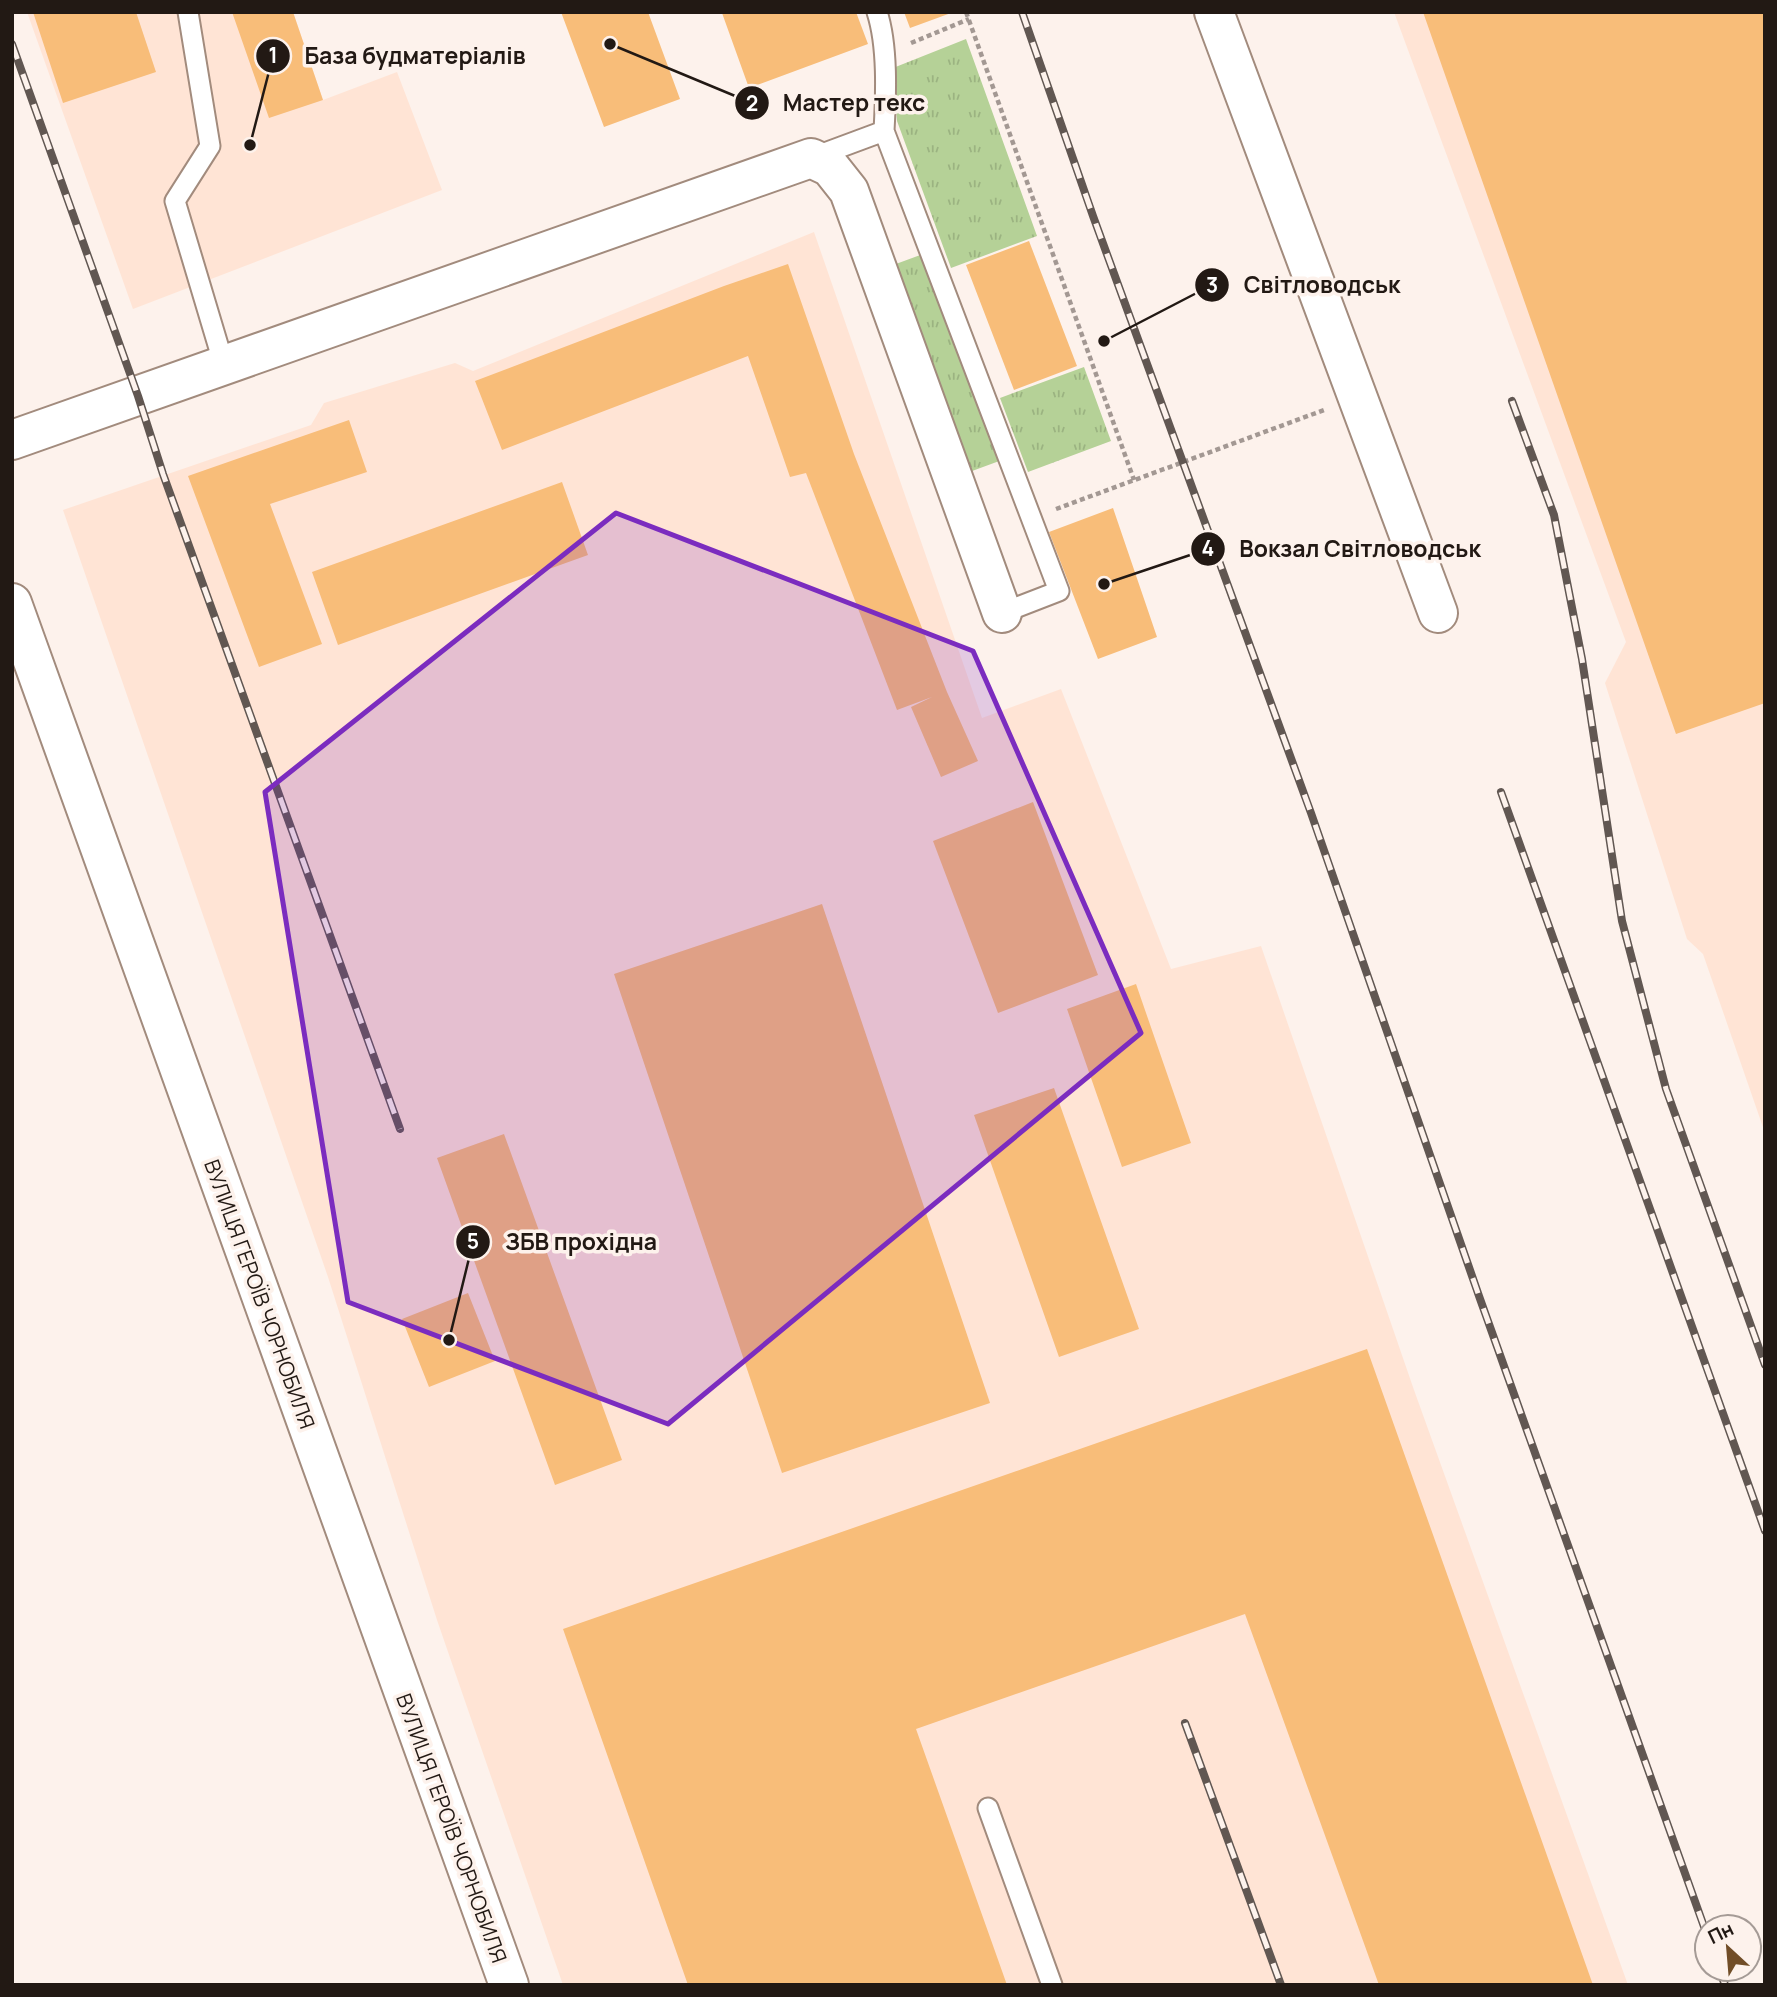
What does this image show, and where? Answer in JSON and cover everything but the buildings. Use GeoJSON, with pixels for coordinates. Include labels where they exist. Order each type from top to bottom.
{"type":"FeatureCollection","features":[{"type":"Feature","properties":{"kind":"street"},"geometry":{"type":"LineString","coordinates":[[1214,12],[1438,613]]}},
{"type":"Feature","properties":{"kind":"street"},"geometry":{"type":"LineString","coordinates":[[12,440],[811,158],[830,167],[849,191],[1002,613]]}},
{"type":"Feature","properties":{"kind":"street","name":"ВУЛИЦЯ ГЕРОЇВ ЧОРНОБИЛЯ"},"geometry":{"type":"LineString","coordinates":[[12,603],[509,1985]]}},
{"type":"Feature","properties":{"kind":"lane"},"geometry":{"type":"LineString","coordinates":[[188,12],[210,146],[175,201],[224,365]]}},
{"type":"Feature","properties":{"kind":"lane"},"geometry":{"type":"LineString","coordinates":[[877,12],[881,24],[886,94],[884,131],[1059,592],[1002,613]]}},
{"type":"Feature","properties":{"kind":"lane"},"geometry":{"type":"LineString","coordinates":[[811,158],[884,131]]}},
{"type":"Feature","properties":{"kind":"lane"},"geometry":{"type":"LineString","coordinates":[[988,1808],[1052,1985]]}},
{"type":"Feature","properties":{"kind":"path"},"geometry":{"type":"LineString","coordinates":[[966,12],[1134,480]]}},
{"type":"Feature","properties":{"kind":"path"},"geometry":{"type":"LineString","coordinates":[[883,55],[969,19]]}},
{"type":"Feature","properties":{"kind":"path"},"geometry":{"type":"LineString","coordinates":[[1031,519],[1358,399]]}},
{"type":"Feature","properties":{"kind":"highlighted area"},"geometry":{"type":"Polygon","coordinates":[[[616,513],[973,651],[1141,1033],[668,1424],[348,1302],[265,792],[616,513]]]}},
{"type":"Feature","properties":{"kind":"shaded area"},"geometry":{"type":"Polygon","coordinates":[[[27,12],[293,12],[323,100],[397,72],[442,190],[133,309],[27,12]]]}},
{"type":"Feature","properties":{"kind":"shaded area"},"geometry":{"type":"Polygon","coordinates":[[[1394,12],[1765,12],[1765,1133],[1703,954],[1687,939],[1605,683],[1626,642],[1394,12]]]}},
{"type":"Feature","properties":{"kind":"shaded area"},"geometry":{"type":"Polygon","coordinates":[[[814,232],[982,718],[1061,689],[1171,969],[1261,946],[1414,1390],[1628,1985],[563,1985],[437,1620],[328,1277],[63,510],[311,425],[324,403],[455,363],[473,371],[814,232]]]}},
{"type":"Feature","properties":{"kind":"green space"},"geometry":{"type":"Polygon","coordinates":[[[966,39],[1037,236],[951,268],[897,121],[893,68],[966,39]]]}},
{"type":"Feature","properties":{"kind":"green space"},"geometry":{"type":"Polygon","coordinates":[[[923,254],[1002,460],[964,474],[885,268],[923,254]]]}},
{"type":"Feature","properties":{"kind":"green space"},"geometry":{"type":"Polygon","coordinates":[[[1084,367],[1111,441],[1028,472],[1000,398],[1084,367]]]}},
{"type":"Feature","properties":{"kind":"railway"},"geometry":{"type":"LineString","coordinates":[[1022,12],[1093,216],[1311,813],[1479,1296],[1699,1913]]}},
{"type":"Feature","properties":{"kind":"railway"},"geometry":{"type":"LineString","coordinates":[[12,44],[138,396],[163,474],[400,1129]]}},
{"type":"Feature","properties":{"kind":"railway"},"geometry":{"type":"LineString","coordinates":[[1512,401],[1554,515],[1582,659],[1622,921],[1666,1089],[1765,1365]]}},
{"type":"Feature","properties":{"kind":"railway"},"geometry":{"type":"LineString","coordinates":[[1501,792],[1765,1531]]}},
{"type":"Feature","properties":{"kind":"railway"},"geometry":{"type":"LineString","coordinates":[[1185,1723],[1281,1985]]}},
{"type":"Feature","properties":{"kind":"place","name":"Мастер текс"},"geometry":{"type":"Point","coordinates":[610,44]}},
{"type":"Feature","properties":{"kind":"place","name":"База будматеріалів"},"geometry":{"type":"Point","coordinates":[250,145]}},
{"type":"Feature","properties":{"kind":"place","name":"Світловодськ"},"geometry":{"type":"Point","coordinates":[1104,341]}},
{"type":"Feature","properties":{"kind":"place","name":"Вокзал Світловодськ"},"geometry":{"type":"Point","coordinates":[1104,584]}},
{"type":"Feature","properties":{"kind":"place","name":"ЗБВ прохідна"},"geometry":{"type":"Point","coordinates":[449,1340]}}]}
